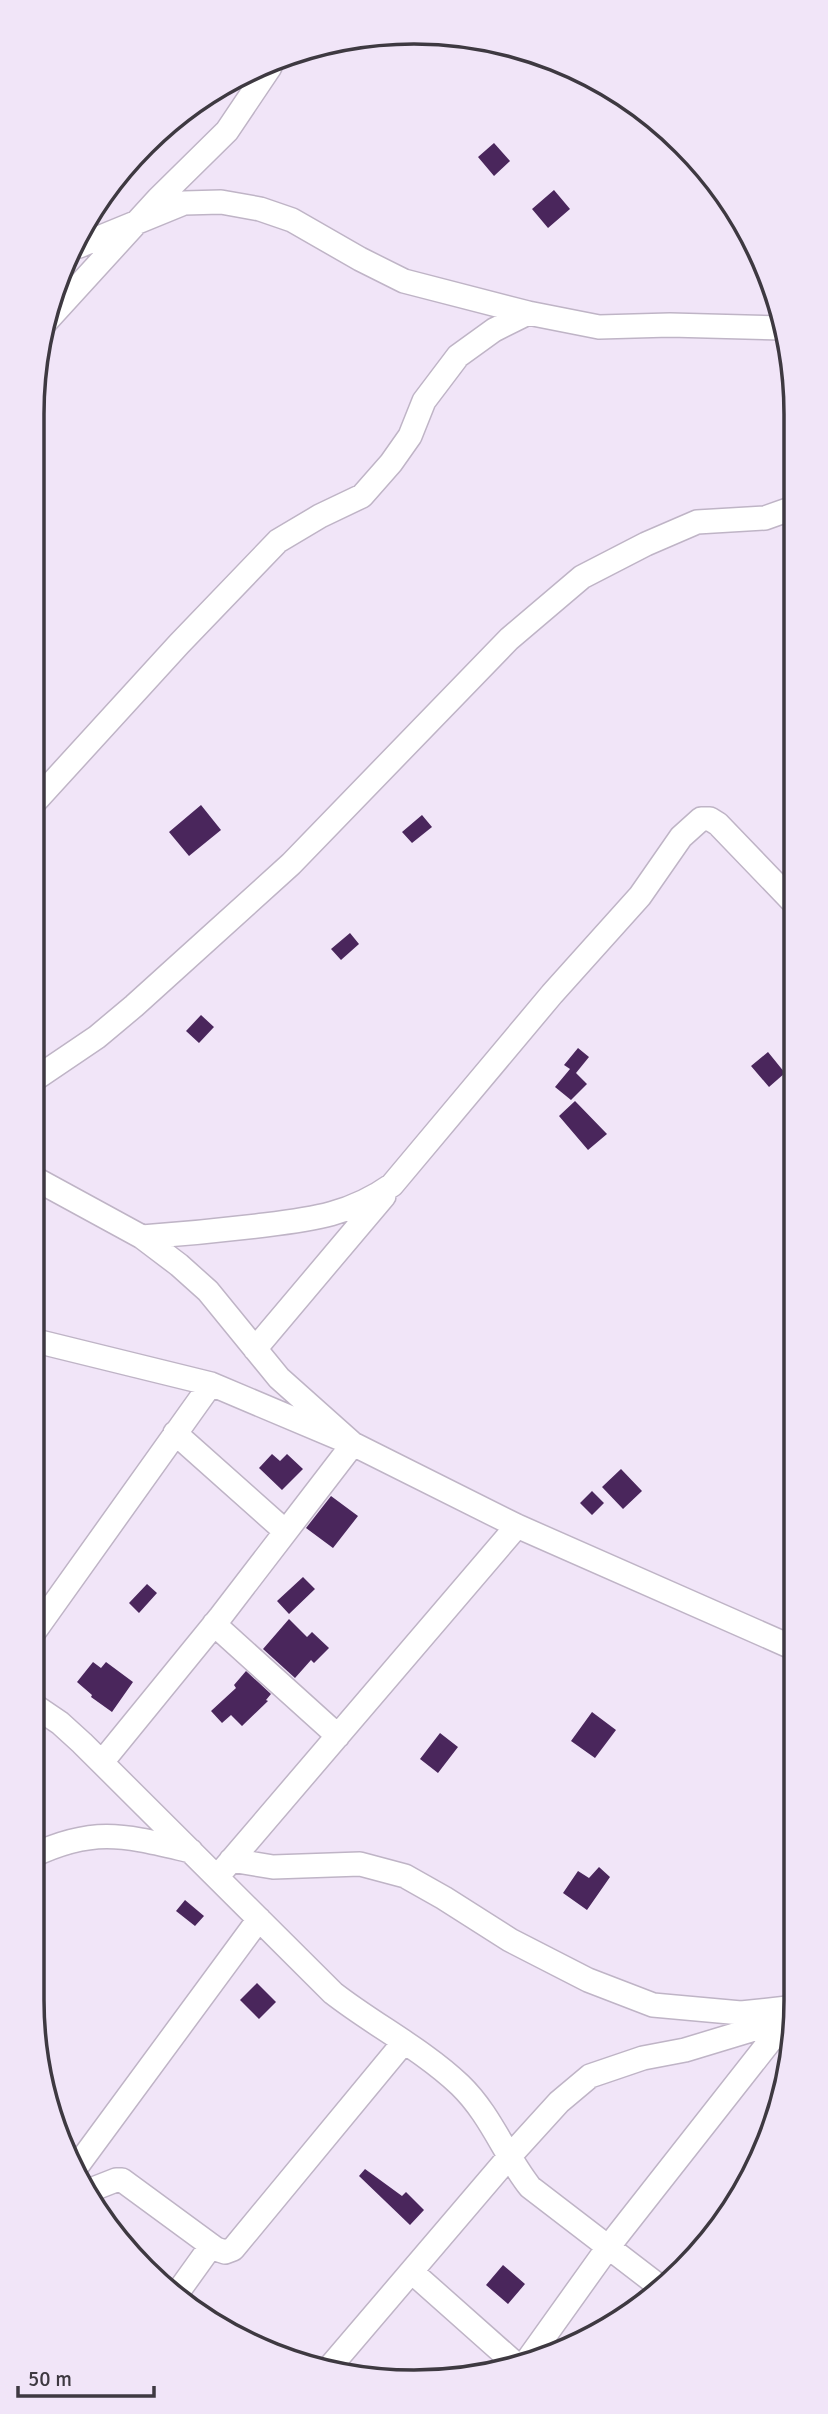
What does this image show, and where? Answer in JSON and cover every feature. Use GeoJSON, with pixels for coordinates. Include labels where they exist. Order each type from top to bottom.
{"type":"FeatureCollection","features":[{"type":"Feature","properties":{"kind":"street"},"geometry":{"type":"LineString","coordinates":[[59,307],[227,131],[264,76]]}},
{"type":"Feature","properties":{"kind":"street"},"geometry":{"type":"LineString","coordinates":[[86,243],[184,203],[221,202],[260,209],[292,220],[360,260],[404,281],[528,313],[599,327],[774,328]]}},
{"type":"Feature","properties":{"kind":"street"},"geometry":{"type":"LineString","coordinates":[[44,792],[179,644],[278,541],[362,496],[410,436],[424,401],[458,356],[494,330],[528,313]]}},
{"type":"Feature","properties":{"kind":"street"},"geometry":{"type":"LineString","coordinates":[[44,1073],[97,1037],[134,1006],[291,864],[509,639],[582,577],[646,544],[697,522],[765,518],[784,511]]}},
{"type":"Feature","properties":{"kind":"street"},"geometry":{"type":"LineString","coordinates":[[255,1349],[552,994],[640,896],[681,837],[701,819],[710,819],[718,824],[784,893]]}},
{"type":"Feature","properties":{"kind":"street"},"geometry":{"type":"LineString","coordinates":[[44,1184],[142,1237],[179,1265],[208,1291],[279,1378],[353,1444]]}},
{"type":"Feature","properties":{"kind":"street"},"geometry":{"type":"LineString","coordinates":[[142,1237],[221,1231],[307,1220],[342,1212],[377,1196],[392,1185]]}},
{"type":"Feature","properties":{"kind":"street"},"geometry":{"type":"LineString","coordinates":[[44,1343],[211,1384],[353,1444],[517,1526],[784,1644]]}},
{"type":"Feature","properties":{"kind":"street"},"geometry":{"type":"LineString","coordinates":[[44,1618],[211,1384]]}},
{"type":"Feature","properties":{"kind":"street"},"geometry":{"type":"LineString","coordinates":[[175,1433],[285,1531]]}},
{"type":"Feature","properties":{"kind":"street"},"geometry":{"type":"LineString","coordinates":[[102,1762],[214,1624],[353,1444]]}},
{"type":"Feature","properties":{"kind":"street"},"geometry":{"type":"LineString","coordinates":[[224,1868],[517,1526]]}},
{"type":"Feature","properties":{"kind":"street"},"geometry":{"type":"LineString","coordinates":[[214,1624],[338,1736]]}},
{"type":"Feature","properties":{"kind":"street"},"geometry":{"type":"LineString","coordinates":[[44,1712],[60,1723],[102,1762],[191,1851]]}},
{"type":"Feature","properties":{"kind":"street"},"geometry":{"type":"LineString","coordinates":[[44,1850],[58,1844],[97,1836],[125,1836],[191,1851],[224,1868],[260,1919],[333,1993],[436,2064],[461,2086],[488,2118],[509,2157],[530,2187],[654,2282]]}},
{"type":"Feature","properties":{"kind":"street"},"geometry":{"type":"LineString","coordinates":[[224,1868],[360,1864],[405,1876],[510,1940],[588,1980],[653,2005],[783,2014]]}},
{"type":"Feature","properties":{"kind":"street"},"geometry":{"type":"LineString","coordinates":[[81,2161],[260,1919]]}},
{"type":"Feature","properties":{"kind":"street"},"geometry":{"type":"LineString","coordinates":[[335,2361],[509,2157],[559,2102],[590,2076],[643,2057],[685,2050],[751,2030],[783,2017]]}},
{"type":"Feature","properties":{"kind":"street"},"geometry":{"type":"LineString","coordinates":[[534,2351],[609,2246],[783,2024]]}},
{"type":"Feature","properties":{"kind":"street"},"geometry":{"type":"LineString","coordinates":[[95,2188],[122,2180],[211,2246],[225,2252],[233,2249],[404,2042]]}},
{"type":"Feature","properties":{"kind":"street"},"geometry":{"type":"LineString","coordinates":[[181,2287],[211,2246]]}},
{"type":"Feature","properties":{"kind":"street"},"geometry":{"type":"LineString","coordinates":[[412,2272],[509,2358]]}},
{"type":"Feature","properties":{"kind":"building"},"geometry":{"type":"Polygon","coordinates":[[[494,143],[510,161],[494,176],[478,157],[494,143]]]}},
{"type":"Feature","properties":{"kind":"building"},"geometry":{"type":"Polygon","coordinates":[[[554,190],[570,209],[548,228],[532,209],[554,190]]]}},
{"type":"Feature","properties":{"kind":"building"},"geometry":{"type":"Polygon","coordinates":[[[201,805],[221,830],[189,856],[169,832],[201,805]]]}},
{"type":"Feature","properties":{"kind":"building"},"geometry":{"type":"Polygon","coordinates":[[[422,815],[432,827],[412,843],[402,832],[422,815]]]}},
{"type":"Feature","properties":{"kind":"building"},"geometry":{"type":"Polygon","coordinates":[[[350,933],[359,944],[341,960],[331,949],[350,933]]]}},
{"type":"Feature","properties":{"kind":"building"},"geometry":{"type":"Polygon","coordinates":[[[201,1015],[214,1027],[199,1043],[186,1031],[201,1015]]]}},
{"type":"Feature","properties":{"kind":"building"},"geometry":{"type":"Polygon","coordinates":[[[578,1048],[589,1057],[576,1073],[587,1084],[571,1100],[555,1087],[570,1069],[564,1065],[578,1048]]]}},
{"type":"Feature","properties":{"kind":"building"},"geometry":{"type":"Polygon","coordinates":[[[768,1052],[784,1074],[769,1087],[751,1066],[768,1052]]]}},
{"type":"Feature","properties":{"kind":"building"},"geometry":{"type":"Polygon","coordinates":[[[575,1101],[607,1134],[588,1150],[559,1116],[575,1101]]]}},
{"type":"Feature","properties":{"kind":"building"},"geometry":{"type":"Polygon","coordinates":[[[272,1454],[280,1461],[287,1454],[303,1469],[282,1490],[259,1468],[272,1454]]]}},
{"type":"Feature","properties":{"kind":"building"},"geometry":{"type":"Polygon","coordinates":[[[621,1469],[642,1491],[623,1509],[602,1487],[621,1469]]]}},
{"type":"Feature","properties":{"kind":"building"},"geometry":{"type":"Polygon","coordinates":[[[592,1491],[604,1503],[592,1515],[580,1503],[592,1491]]]}},
{"type":"Feature","properties":{"kind":"building"},"geometry":{"type":"Polygon","coordinates":[[[331,1496],[358,1516],[333,1548],[306,1528],[331,1496]]]}},
{"type":"Feature","properties":{"kind":"building"},"geometry":{"type":"Polygon","coordinates":[[[303,1577],[315,1589],[289,1614],[277,1601],[303,1577]]]}},
{"type":"Feature","properties":{"kind":"building"},"geometry":{"type":"Polygon","coordinates":[[[147,1584],[157,1593],[139,1613],[129,1603],[147,1584]]]}},
{"type":"Feature","properties":{"kind":"building"},"geometry":{"type":"Polygon","coordinates":[[[289,1619],[307,1637],[312,1632],[329,1648],[314,1663],[311,1660],[295,1678],[263,1649],[289,1619]]]}},
{"type":"Feature","properties":{"kind":"building"},"geometry":{"type":"Polygon","coordinates":[[[93,1662],[101,1668],[106,1662],[133,1682],[112,1712],[91,1697],[77,1682],[93,1662]]]}},
{"type":"Feature","properties":{"kind":"building"},"geometry":{"type":"Polygon","coordinates":[[[246,1671],[271,1694],[266,1700],[268,1701],[242,1726],[231,1715],[222,1723],[211,1711],[236,1688],[234,1685],[246,1671]]]}},
{"type":"Feature","properties":{"kind":"building"},"geometry":{"type":"Polygon","coordinates":[[[592,1712],[616,1730],[595,1758],[571,1741],[592,1712]]]}},
{"type":"Feature","properties":{"kind":"building"},"geometry":{"type":"Polygon","coordinates":[[[440,1733],[458,1747],[438,1773],[420,1759],[440,1733]]]}},
{"type":"Feature","properties":{"kind":"building"},"geometry":{"type":"Polygon","coordinates":[[[599,1867],[610,1877],[587,1910],[563,1893],[578,1871],[589,1878],[599,1867]]]}},
{"type":"Feature","properties":{"kind":"building"},"geometry":{"type":"Polygon","coordinates":[[[185,1900],[204,1916],[195,1926],[176,1911],[185,1900]]]}},
{"type":"Feature","properties":{"kind":"building"},"geometry":{"type":"Polygon","coordinates":[[[257,1983],[276,2002],[259,2019],[240,2000],[257,1983]]]}},
{"type":"Feature","properties":{"kind":"building"},"geometry":{"type":"Polygon","coordinates":[[[365,2169],[402,2196],[406,2192],[424,2210],[410,2225],[359,2176],[365,2169]]]}},
{"type":"Feature","properties":{"kind":"building"},"geometry":{"type":"Polygon","coordinates":[[[503,2265],[525,2284],[508,2304],[486,2285],[503,2265]]]}}]}
